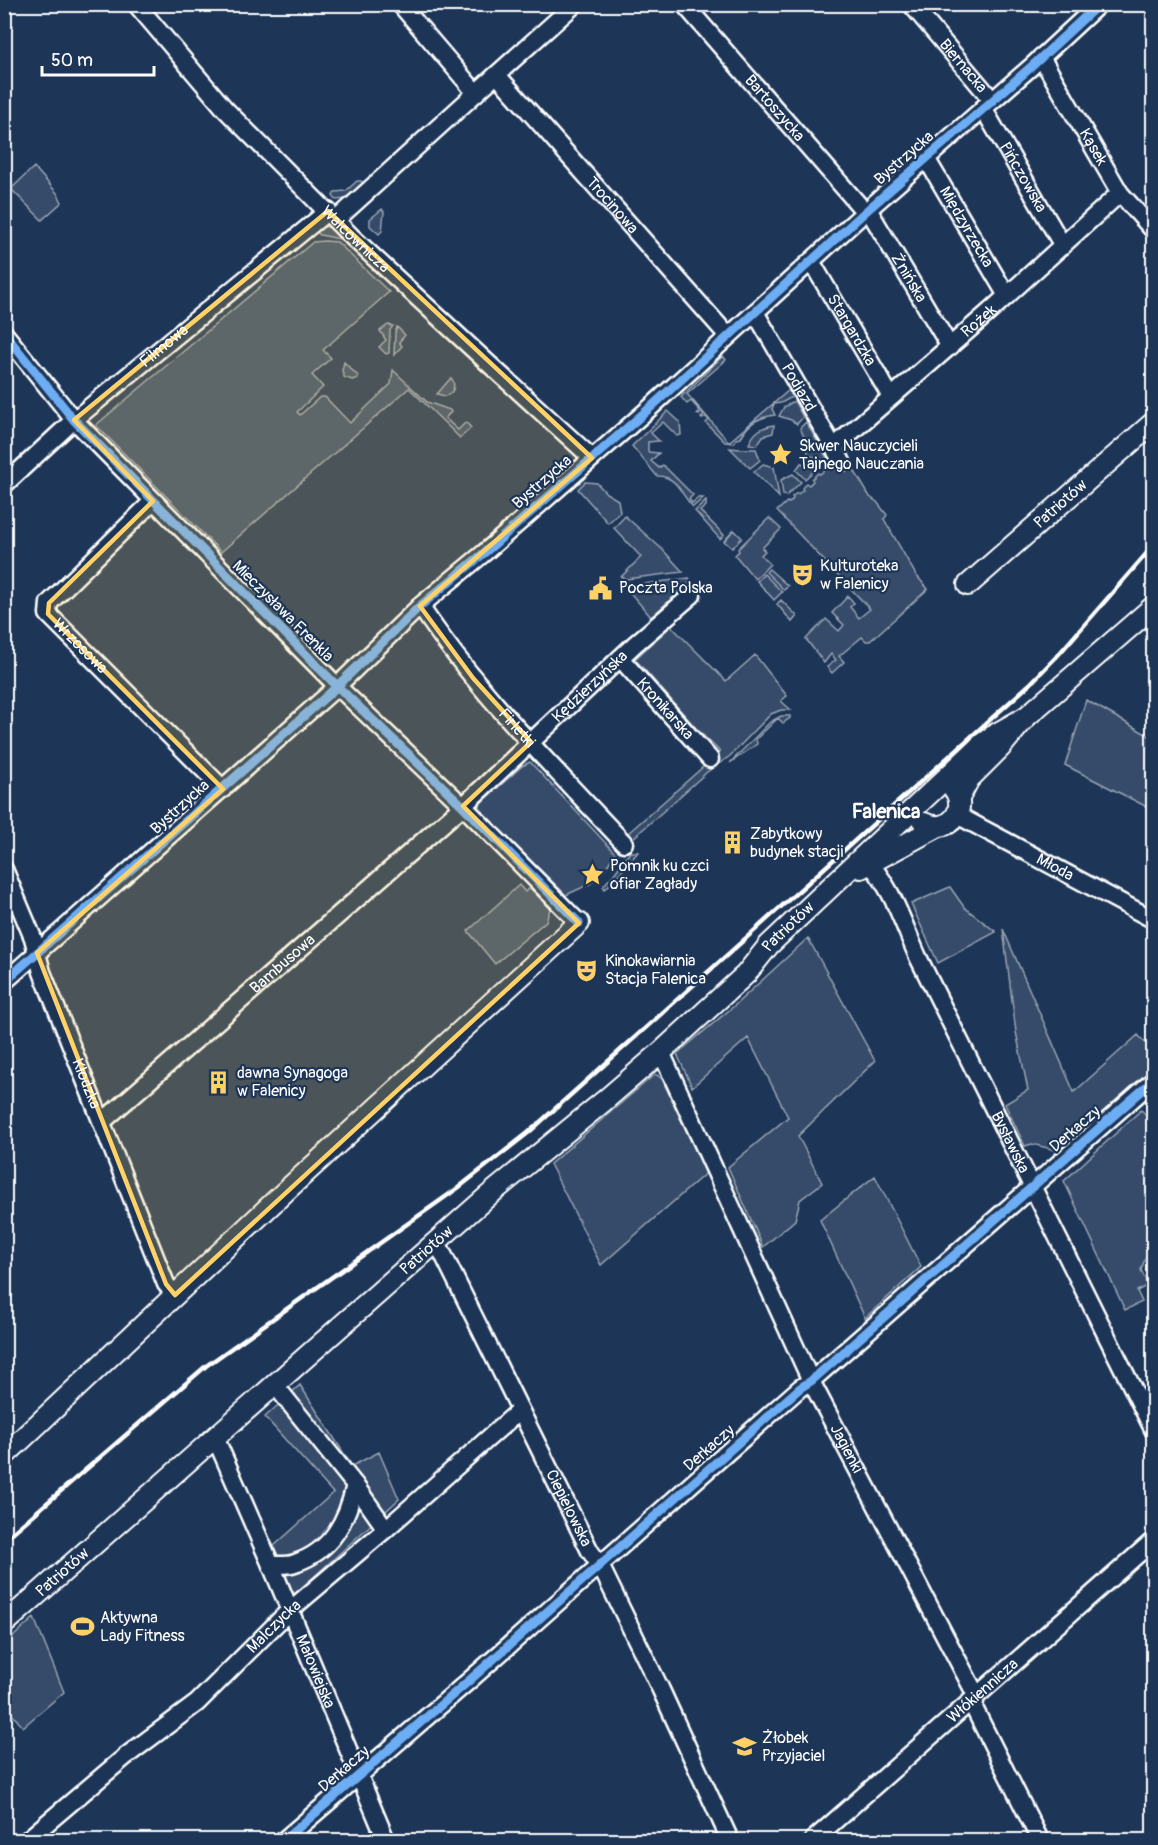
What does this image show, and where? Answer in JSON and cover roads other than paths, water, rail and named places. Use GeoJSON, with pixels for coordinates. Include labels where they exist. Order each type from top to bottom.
{"type":"FeatureCollection","features":[{"type":"Feature","properties":{"kind":"main road","name":"Patriotów"},"geometry":{"type":"LineString","coordinates":[[968,585],[1154,422]]}},
{"type":"Feature","properties":{"kind":"main road"},"geometry":{"type":"LineString","coordinates":[[1026,717],[990,738],[941,782],[915,809],[919,818],[924,823],[937,827],[947,824],[958,807],[970,778],[1000,748],[1026,717],[1154,606]]}},
{"type":"Feature","properties":{"kind":"main road"},"geometry":{"type":"LineString","coordinates":[[941,782],[952,787],[958,807]]}},
{"type":"Feature","properties":{"kind":"main road","name":"Patriotów"},"geometry":{"type":"LineString","coordinates":[[867,861],[915,809]]}},
{"type":"Feature","properties":{"kind":"main road","name":"Patriotów"},"geometry":{"type":"LineString","coordinates":[[4,1624],[488,1196],[661,1052],[746,974],[769,945],[846,874],[867,861],[937,827]]}},
{"type":"Feature","properties":{"kind":"main road"},"geometry":{"type":"LineString","coordinates":[[4,1456],[425,1063],[579,923]]}},
{"type":"Feature","properties":{"kind":"street","name":"Walcownicza"},"geometry":{"type":"LineString","coordinates":[[135,4],[225,109],[351,236],[592,458]]}},
{"type":"Feature","properties":{"kind":"street"},"geometry":{"type":"LineString","coordinates":[[400,4],[476,93]]}},
{"type":"Feature","properties":{"kind":"street","name":"Filmowa"},"geometry":{"type":"LineString","coordinates":[[4,485],[74,420],[332,216],[497,75],[575,4]]}},
{"type":"Feature","properties":{"kind":"street","name":"Bartoszycka"},"geometry":{"type":"LineString","coordinates":[[684,4],[867,211]]}},
{"type":"Feature","properties":{"kind":"street","name":"Biernacka"},"geometry":{"type":"LineString","coordinates":[[910,4],[988,104]]}},
{"type":"Feature","properties":{"kind":"street","name":"Bystrzycka"},"geometry":{"type":"LineString","coordinates":[[4,982],[337,686],[420,606],[651,407],[1099,4]]}},
{"type":"Feature","properties":{"kind":"street","name":"Kąsek"},"geometry":{"type":"LineString","coordinates":[[1041,57],[1120,193],[1154,231]]}},
{"type":"Feature","properties":{"kind":"street","name":"Trocinowa"},"geometry":{"type":"LineString","coordinates":[[497,75],[728,336]]}},
{"type":"Feature","properties":{"kind":"street","name":"Pińczowska"},"geometry":{"type":"LineString","coordinates":[[988,104],[1064,246]]}},
{"type":"Feature","properties":{"kind":"street","name":"Międzyrzecka"},"geometry":{"type":"LineString","coordinates":[[926,158],[1007,296]]}},
{"type":"Feature","properties":{"kind":"street","name":"Rożek"},"geometry":{"type":"LineString","coordinates":[[834,447],[1064,246],[1120,193]]}},
{"type":"Feature","properties":{"kind":"street","name":"Żnińska"},"geometry":{"type":"LineString","coordinates":[[867,211],[950,347]]}},
{"type":"Feature","properties":{"kind":"street","name":"Stargardzka"},"geometry":{"type":"LineString","coordinates":[[811,261],[891,397]]}},
{"type":"Feature","properties":{"kind":"street","name":"Podjazd"},"geometry":{"type":"LineString","coordinates":[[755,312],[843,462]]}},
{"type":"Feature","properties":{"kind":"street","name":"Mieczysława Frenkla"},"geometry":{"type":"LineString","coordinates":[[4,333],[74,420],[337,686],[463,806],[579,923]]}},
{"type":"Feature","properties":{"kind":"street","name":"Wrzosowa"},"geometry":{"type":"LineString","coordinates":[[153,501],[49,603],[48,614],[223,789]]}},
{"type":"Feature","properties":{"kind":"street","name":"Kędzierzyńska"},"geometry":{"type":"LineString","coordinates":[[463,806],[620,658],[692,595]]}},
{"type":"Feature","properties":{"kind":"street","name":"Firletki"},"geometry":{"type":"LineString","coordinates":[[420,606],[472,678],[624,843]]}},
{"type":"Feature","properties":{"kind":"street","name":"Kronikarska"},"geometry":{"type":"LineString","coordinates":[[620,658],[710,759]]}},
{"type":"Feature","properties":{"kind":"street","name":"Bambusowa"},"geometry":{"type":"LineString","coordinates":[[102,1122],[463,806]]}},
{"type":"Feature","properties":{"kind":"street","name":"Młoda"},"geometry":{"type":"LineString","coordinates":[[958,807],[1154,920]]}},
{"type":"Feature","properties":{"kind":"street","name":"Bysławska"},"geometry":{"type":"LineString","coordinates":[[867,861],[884,884],[918,957],[1154,1431]]}},
{"type":"Feature","properties":{"kind":"street","name":"Kłodzka"},"geometry":{"type":"LineString","coordinates":[[4,869],[37,953],[42,972],[166,1284],[175,1295]]}},
{"type":"Feature","properties":{"kind":"street","name":"Jagienki"},"geometry":{"type":"LineString","coordinates":[[661,1052],[812,1381],[976,1695],[974,1708],[1040,1840]]}},
{"type":"Feature","properties":{"kind":"street","name":"Derkaczy"},"geometry":{"type":"LineString","coordinates":[[284,1840],[471,1679],[791,1396],[812,1381],[927,1278],[976,1238],[1154,1080]]}},
{"type":"Feature","properties":{"kind":"street","name":"Ciepielowska"},"geometry":{"type":"LineString","coordinates":[[437,1242],[590,1551],[600,1565],[730,1840]]}},
{"type":"Feature","properties":{"kind":"street"},"geometry":{"type":"LineString","coordinates":[[275,1385],[355,1485],[386,1528]]}},
{"type":"Feature","properties":{"kind":"street","name":"Malczycka"},"geometry":{"type":"LineString","coordinates":[[27,1840],[126,1756],[197,1703],[289,1611],[519,1410]]}},
{"type":"Feature","properties":{"kind":"street","name":"Małowiejska"},"geometry":{"type":"LineString","coordinates":[[215,1437],[386,1840]]}},
{"type":"Feature","properties":{"kind":"street"},"geometry":{"type":"LineString","coordinates":[[271,1566],[293,1564],[327,1546],[342,1524],[355,1485]]}},
{"type":"Feature","properties":{"kind":"street","name":"Włókiennicza"},"geometry":{"type":"LineString","coordinates":[[813,1840],[1154,1540]]}},
{"type":"Feature","properties":{"kind":"railway"},"geometry":{"type":"LineString","coordinates":[[4,1540],[206,1366],[458,1188],[528,1133],[1030,684],[1154,545]]}},
{"type":"Feature","properties":{"kind":"place","name":"Skwer Nauczycieli Tajnego Nauczania"},"geometry":{"type":"Point","coordinates":[781,455]}},
{"type":"Feature","properties":{"kind":"place","name":"Kulturoteka w Falenicy"},"geometry":{"type":"Point","coordinates":[802,575]}},
{"type":"Feature","properties":{"kind":"place","name":"Poczta Polska"},"geometry":{"type":"Point","coordinates":[601,588]}},
{"type":"Feature","properties":{"kind":"place","name":"Zabytkowy budynek stacji"},"geometry":{"type":"Point","coordinates":[732,843]}},
{"type":"Feature","properties":{"kind":"place","name":"Pomnik ku czci ofiar Zagłady"},"geometry":{"type":"Point","coordinates":[592,875]}},
{"type":"Feature","properties":{"kind":"place","name":"Kinokawiarnia Stacja Falenica"},"geometry":{"type":"Point","coordinates":[587,970]}},
{"type":"Feature","properties":{"kind":"place","name":"dawna Synagoga w Falenicy"},"geometry":{"type":"Point","coordinates":[219,1082]}},
{"type":"Feature","properties":{"kind":"place","name":"Aktywna Lady Fitness"},"geometry":{"type":"Point","coordinates":[82,1627]}},
{"type":"Feature","properties":{"kind":"place","name":"Żłobek Przyjaciel"},"geometry":{"type":"Point","coordinates":[744,1747]}},
{"type":"Feature","properties":{"kind":"district","name":"Falenica"},"geometry":{"type":"Point","coordinates":[886,811]}}]}
